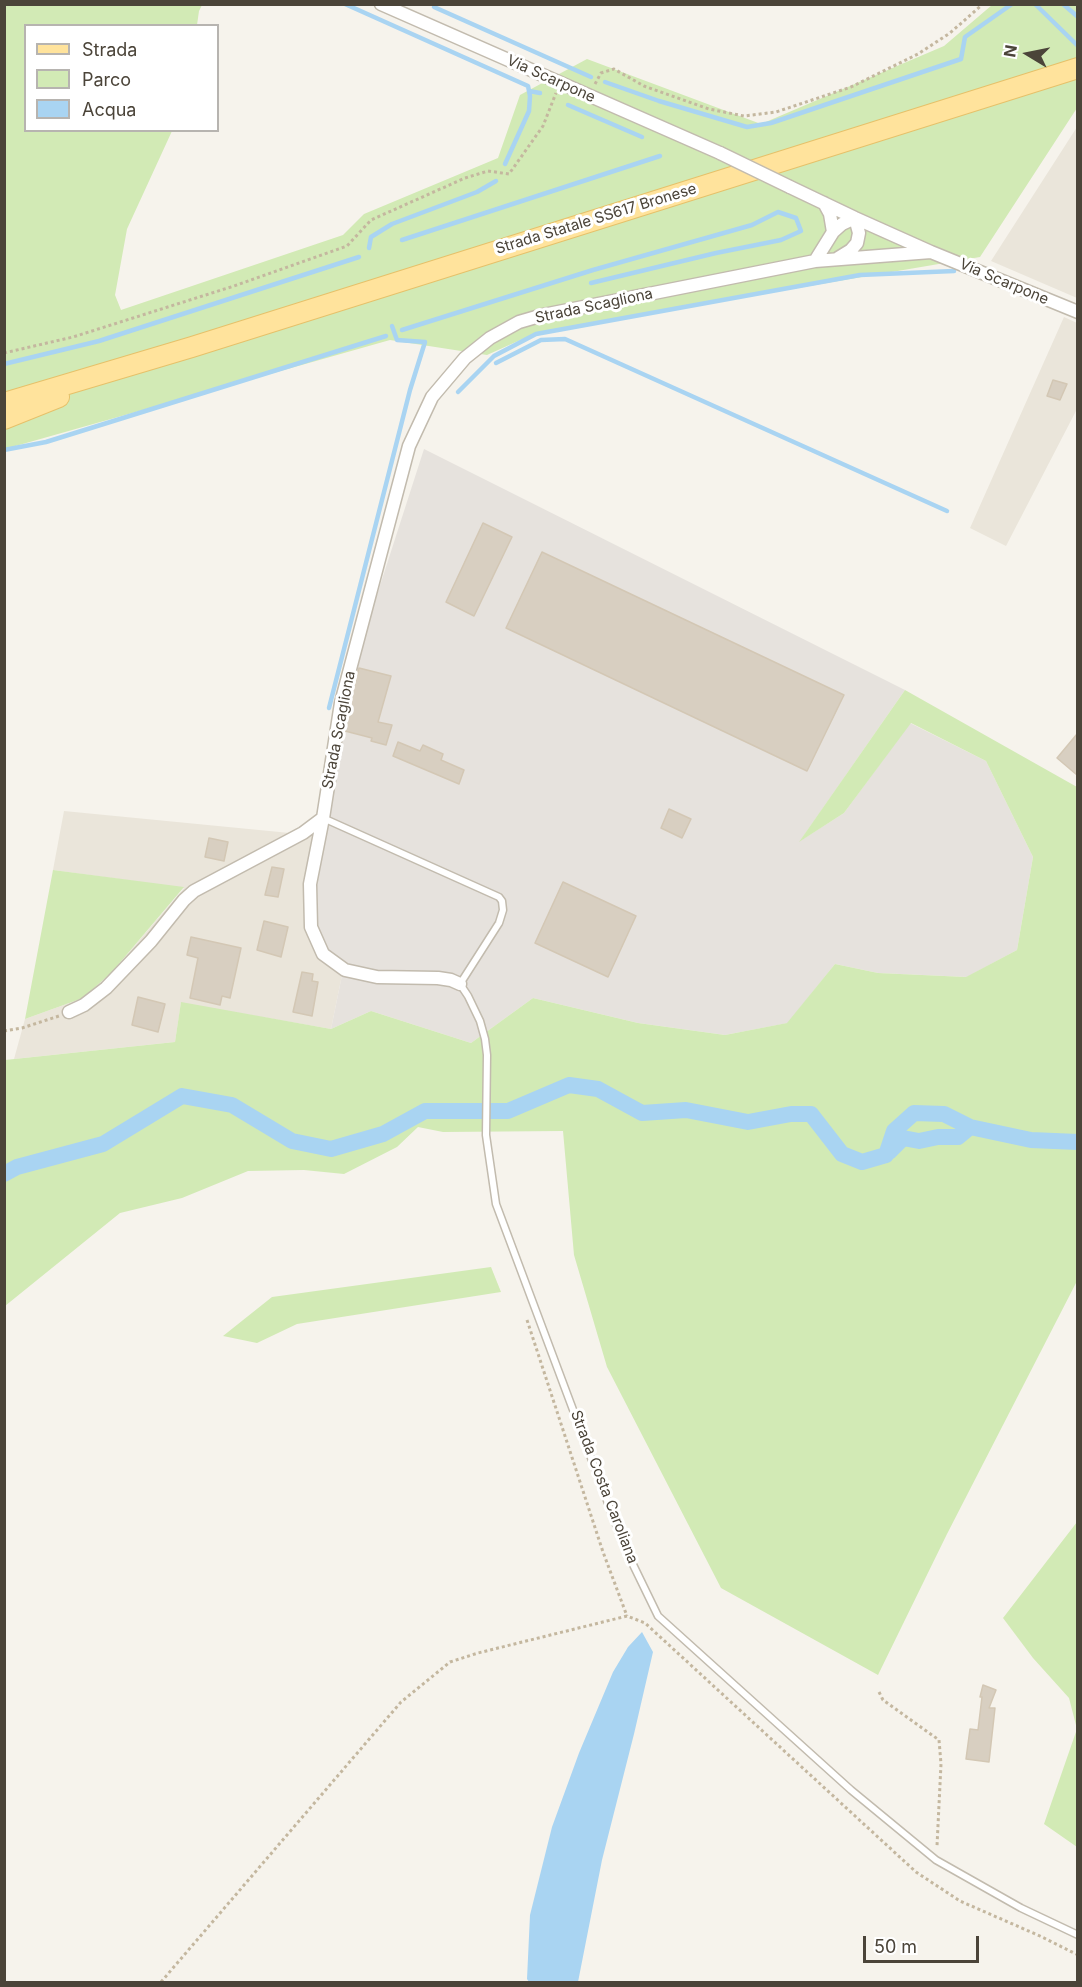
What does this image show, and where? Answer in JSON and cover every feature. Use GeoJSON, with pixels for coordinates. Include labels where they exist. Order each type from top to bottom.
{"type":"FeatureCollection","features":[{"type":"Feature","properties":{"kind":"main road","name":"Strada Statale SS617 Bronese"},"geometry":{"type":"LineString","coordinates":[[115,369],[1077,68]]}},
{"type":"Feature","properties":{"kind":"main road"},"geometry":{"type":"LineString","coordinates":[[4,391],[115,369]]}},
{"type":"Feature","properties":{"kind":"main road"},"geometry":{"type":"LineString","coordinates":[[4,403],[115,369]]}},
{"type":"Feature","properties":{"kind":"main road"},"geometry":{"type":"LineString","coordinates":[[4,419],[47,403],[115,369]]}},
{"type":"Feature","properties":{"kind":"street","name":"Via Scarpone"},"geometry":{"type":"LineString","coordinates":[[381,4],[720,153],[931,252],[1077,312]]}},
{"type":"Feature","properties":{"kind":"street"},"geometry":{"type":"LineString","coordinates":[[824,203],[830,214],[833,232]]}},
{"type":"Feature","properties":{"kind":"street"},"geometry":{"type":"LineString","coordinates":[[815,261],[833,232],[842,224],[855,218],[859,233],[857,243],[851,250],[836,259]]}},
{"type":"Feature","properties":{"kind":"street","name":"Strada Scagliona"},"geometry":{"type":"LineString","coordinates":[[460,984],[438,978],[377,977],[345,970],[323,954],[311,927],[310,884],[341,703],[409,446],[432,397],[465,358],[490,338],[519,322],[569,309],[815,261],[931,252]]}},
{"type":"Feature","properties":{"kind":"street"},"geometry":{"type":"LineString","coordinates":[[69,1012],[84,1005],[106,988],[194,891],[303,833],[323,818]]}},
{"type":"Feature","properties":{"kind":"lane"},"geometry":{"type":"LineString","coordinates":[[323,818],[499,897],[503,910],[499,923],[460,984]]}},
{"type":"Feature","properties":{"kind":"lane","name":"Strada Costa Caroliana"},"geometry":{"type":"LineString","coordinates":[[460,984],[480,1022],[487,1055],[486,1135],[496,1204],[624,1546],[658,1616],[851,1790],[936,1860],[1021,1908],[1077,1935]]}},
{"type":"Feature","properties":{"kind":"path"},"geometry":{"type":"LineString","coordinates":[[589,96],[601,73],[614,69],[644,86],[709,109],[744,116],[776,112],[851,87],[918,54],[950,33],[983,4]]}},
{"type":"Feature","properties":{"kind":"path"},"geometry":{"type":"LineString","coordinates":[[4,353],[73,337],[234,286],[346,246],[371,220],[465,178],[488,171],[509,174],[543,126],[560,83]]}},
{"type":"Feature","properties":{"kind":"path"},"geometry":{"type":"LineString","coordinates":[[4,1031],[48,1021],[69,1012]]}},
{"type":"Feature","properties":{"kind":"path"},"geometry":{"type":"LineString","coordinates":[[524,1311],[570,1454],[627,1616]]}},
{"type":"Feature","properties":{"kind":"path"},"geometry":{"type":"LineString","coordinates":[[161,1983],[401,1702],[450,1662],[627,1616],[645,1623],[916,1872],[960,1901],[1077,1955]]}},
{"type":"Feature","properties":{"kind":"path"},"geometry":{"type":"LineString","coordinates":[[879,1692],[883,1700],[939,1740],[941,1764],[936,1860]]}},
{"type":"Feature","properties":{"kind":"shaded area"},"geometry":{"type":"Polygon","coordinates":[[[1077,127],[1077,298],[991,261],[1077,127]]]}},
{"type":"Feature","properties":{"kind":"shaded area"},"geometry":{"type":"Polygon","coordinates":[[[1064,317],[1077,323],[1077,409],[1006,546],[970,528],[1064,317]]]}},
{"type":"Feature","properties":{"kind":"shaded area"},"geometry":{"type":"Polygon","coordinates":[[[424,449],[905,690],[800,841],[844,813],[910,723],[986,761],[1033,857],[1017,950],[967,977],[878,973],[835,964],[788,1023],[725,1035],[638,1023],[533,998],[471,1043],[371,1011],[331,1029],[343,970],[322,954],[308,890],[338,716],[424,449]]]}},
{"type":"Feature","properties":{"kind":"shaded area"},"geometry":{"type":"Polygon","coordinates":[[[64,811],[300,834],[322,822],[343,970],[331,1029],[181,1003],[175,1042],[14,1059],[25,1019],[83,998],[112,972],[184,888],[53,870],[64,811]]]}},
{"type":"Feature","properties":{"kind":"green space"},"geometry":{"type":"Polygon","coordinates":[[[5,5],[202,5],[197,24],[24,24],[24,132],[172,132],[127,229],[115,295],[121,310],[343,235],[364,214],[498,158],[520,95],[587,59],[761,124],[944,46],[992,5],[1077,5],[1077,108],[980,257],[538,332],[487,355],[390,340],[5,449],[5,5]]]}},
{"type":"Feature","properties":{"kind":"green space"},"geometry":{"type":"Polygon","coordinates":[[[905,690],[1077,787],[1077,1281],[947,1534],[878,1675],[721,1588],[607,1367],[574,1255],[563,1131],[443,1132],[418,1127],[397,1147],[344,1174],[304,1170],[248,1171],[182,1198],[120,1213],[5,1306],[5,1060],[175,1042],[181,1002],[331,1029],[371,1011],[471,1043],[533,998],[638,1023],[725,1035],[787,1023],[835,964],[878,973],[966,977],[1017,950],[1033,857],[986,761],[911,723],[844,813],[799,842],[905,690]]]}},
{"type":"Feature","properties":{"kind":"green space"},"geometry":{"type":"Polygon","coordinates":[[[53,870],[184,887],[112,972],[83,998],[25,1019],[53,870]]]}},
{"type":"Feature","properties":{"kind":"green space"},"geometry":{"type":"Polygon","coordinates":[[[491,1267],[501,1292],[297,1324],[257,1343],[223,1336],[272,1297],[491,1267]]]}},
{"type":"Feature","properties":{"kind":"green space"},"geometry":{"type":"Polygon","coordinates":[[[1077,1522],[1077,1729],[1069,1698],[1033,1658],[1003,1618],[1077,1522]]]}},
{"type":"Feature","properties":{"kind":"green space"},"geometry":{"type":"Polygon","coordinates":[[[1077,1729],[1077,1847],[1044,1824],[1077,1729]]]}},
{"type":"Feature","properties":{"kind":"water"},"geometry":{"type":"Polygon","coordinates":[[[642,1632],[653,1652],[602,1860],[578,1982],[529,1982],[527,1979],[530,1915],[552,1827],[579,1753],[613,1672],[628,1647],[642,1632]]]}},
{"type":"Feature","properties":{"kind":"building"},"geometry":{"type":"Polygon","coordinates":[[[1053,380],[1067,384],[1060,400],[1047,396],[1053,380]]]}},
{"type":"Feature","properties":{"kind":"building"},"geometry":{"type":"Polygon","coordinates":[[[483,523],[512,537],[474,616],[446,602],[483,523]]]}},
{"type":"Feature","properties":{"kind":"building"},"geometry":{"type":"Polygon","coordinates":[[[542,552],[844,695],[807,771],[506,628],[542,552]]]}},
{"type":"Feature","properties":{"kind":"building"},"geometry":{"type":"Polygon","coordinates":[[[359,668],[391,676],[378,722],[392,725],[386,745],[371,741],[372,738],[345,731],[359,668]]]}},
{"type":"Feature","properties":{"kind":"building"},"geometry":{"type":"Polygon","coordinates":[[[1077,734],[1077,775],[1057,758],[1077,734]]]}},
{"type":"Feature","properties":{"kind":"building"},"geometry":{"type":"Polygon","coordinates":[[[398,742],[420,751],[423,745],[443,754],[441,760],[464,770],[459,784],[393,756],[398,742]]]}},
{"type":"Feature","properties":{"kind":"building"},"geometry":{"type":"Polygon","coordinates":[[[669,809],[691,819],[682,838],[661,828],[669,809]]]}},
{"type":"Feature","properties":{"kind":"building"},"geometry":{"type":"Polygon","coordinates":[[[209,838],[228,842],[224,861],[205,857],[209,838]]]}},
{"type":"Feature","properties":{"kind":"building"},"geometry":{"type":"Polygon","coordinates":[[[272,867],[284,869],[278,897],[265,895],[272,867]]]}},
{"type":"Feature","properties":{"kind":"building"},"geometry":{"type":"Polygon","coordinates":[[[563,882],[636,916],[608,977],[535,943],[563,882]]]}},
{"type":"Feature","properties":{"kind":"building"},"geometry":{"type":"Polygon","coordinates":[[[264,921],[288,927],[281,957],[257,950],[264,921]]]}},
{"type":"Feature","properties":{"kind":"building"},"geometry":{"type":"Polygon","coordinates":[[[191,937],[241,948],[230,998],[222,996],[220,1005],[190,998],[198,958],[187,955],[191,937]]]}},
{"type":"Feature","properties":{"kind":"building"},"geometry":{"type":"Polygon","coordinates":[[[302,972],[313,974],[312,981],[318,982],[312,1016],[293,1012],[302,972]]]}},
{"type":"Feature","properties":{"kind":"building"},"geometry":{"type":"Polygon","coordinates":[[[138,997],[165,1004],[158,1032],[132,1025],[138,997]]]}},
{"type":"Feature","properties":{"kind":"building"},"geometry":{"type":"Polygon","coordinates":[[[983,1685],[996,1690],[989,1708],[995,1708],[989,1762],[966,1759],[970,1729],[978,1730],[983,1685]]]}},
{"type":"Feature","properties":{"kind":"waterway"},"geometry":{"type":"LineString","coordinates":[[345,4],[528,86],[529,111],[505,164]]}},
{"type":"Feature","properties":{"kind":"waterway"},"geometry":{"type":"LineString","coordinates":[[605,82],[747,127],[771,123],[961,59],[965,37],[1012,4]]}},
{"type":"Feature","properties":{"kind":"waterway"},"geometry":{"type":"LineString","coordinates":[[1035,4],[1078,46]]}},
{"type":"Feature","properties":{"kind":"waterway"},"geometry":{"type":"LineString","coordinates":[[1063,4],[1078,17]]}},
{"type":"Feature","properties":{"kind":"waterway"},"geometry":{"type":"LineString","coordinates":[[434,7],[591,77]]}},
{"type":"Feature","properties":{"kind":"waterway"},"geometry":{"type":"LineString","coordinates":[[529,91],[540,93]]}},
{"type":"Feature","properties":{"kind":"waterway"},"geometry":{"type":"LineString","coordinates":[[568,105],[642,137]]}},
{"type":"Feature","properties":{"kind":"waterway"},"geometry":{"type":"LineString","coordinates":[[402,240],[660,156]]}},
{"type":"Feature","properties":{"kind":"waterway"},"geometry":{"type":"LineString","coordinates":[[369,248],[371,237],[392,224],[477,192],[496,181]]}},
{"type":"Feature","properties":{"kind":"waterway"},"geometry":{"type":"LineString","coordinates":[[402,330],[593,270],[752,225],[778,212],[796,218],[801,231],[781,240],[591,283]]}},
{"type":"Feature","properties":{"kind":"waterway"},"geometry":{"type":"LineString","coordinates":[[4,364],[99,341],[359,257]]}},
{"type":"Feature","properties":{"kind":"waterway"},"geometry":{"type":"LineString","coordinates":[[458,392],[494,356],[536,334],[860,275],[954,271]]}},
{"type":"Feature","properties":{"kind":"waterway"},"geometry":{"type":"LineString","coordinates":[[329,708],[410,390],[425,342],[397,340],[392,326]]}},
{"type":"Feature","properties":{"kind":"waterway"},"geometry":{"type":"LineString","coordinates":[[4,450],[46,442],[386,336]]}},
{"type":"Feature","properties":{"kind":"waterway"},"geometry":{"type":"LineString","coordinates":[[496,363],[541,340],[565,339],[947,511]]}},
{"type":"Feature","properties":{"kind":"waterway"},"geometry":{"type":"LineString","coordinates":[[4,1174],[17,1167],[103,1144],[182,1096],[232,1105],[292,1141],[331,1149],[383,1134],[425,1111],[508,1111],[569,1085],[598,1089],[642,1113],[686,1110],[748,1122],[791,1114],[811,1114],[842,1154],[862,1162],[886,1155],[894,1131],[914,1113],[944,1114],[970,1127],[1031,1140],[1078,1142]]}},
{"type":"Feature","properties":{"kind":"waterway"},"geometry":{"type":"LineString","coordinates":[[889,1152],[903,1138],[919,1141],[938,1137],[958,1137],[970,1127]]}}]}
